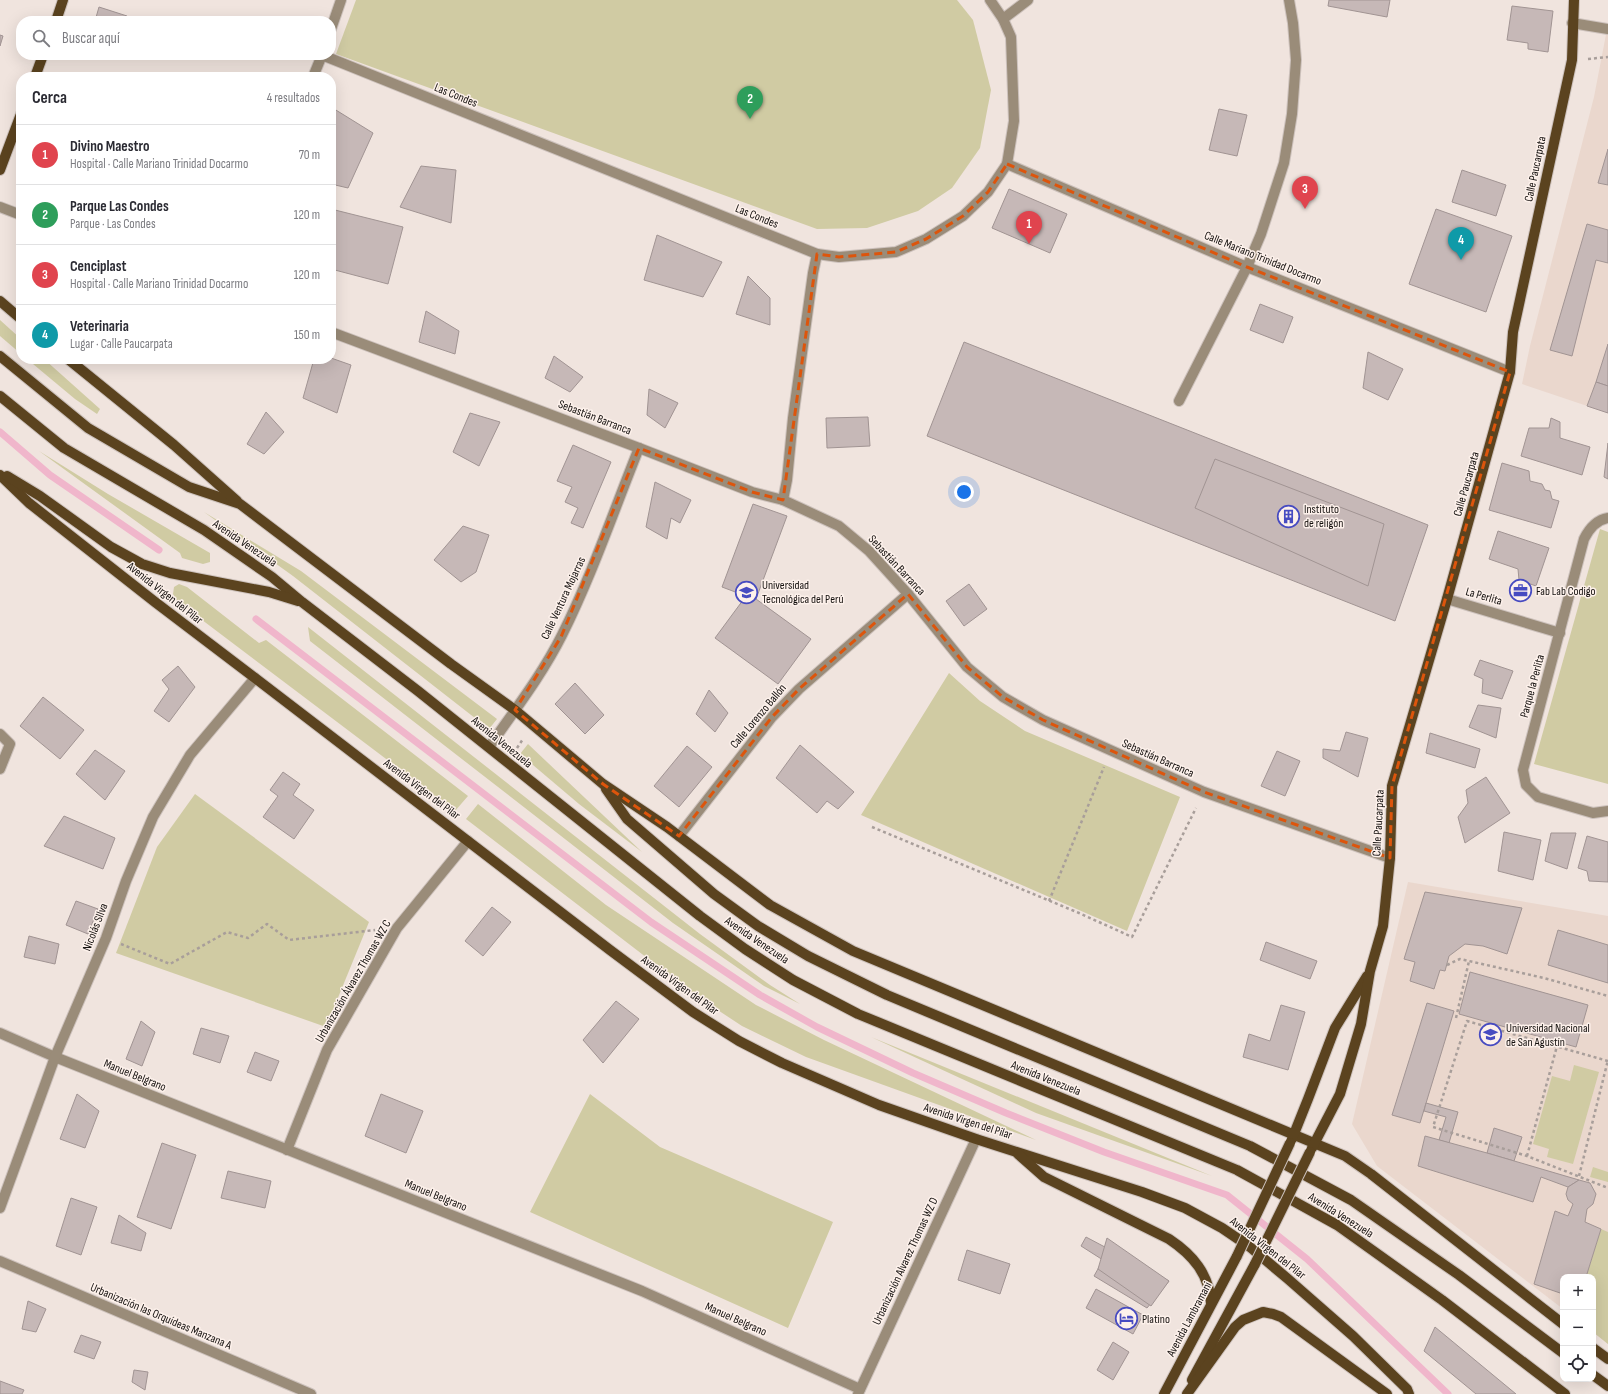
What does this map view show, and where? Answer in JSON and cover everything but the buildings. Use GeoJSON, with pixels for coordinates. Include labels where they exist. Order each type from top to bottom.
{"type":"FeatureCollection","features":[{"type":"Feature","properties":{"kind":"main road"},"geometry":{"type":"LineString","coordinates":[[58,16],[64,0]]}},
{"type":"Feature","properties":{"kind":"main road","name":"Calle Paucarpata"},"geometry":{"type":"LineString","coordinates":[[1184,1394],[1255,1264],[1340,1094],[1361,1024],[1370,971],[1383,926],[1390,858],[1392,786],[1447,599],[1510,372],[1513,332],[1572,60],[1572,23],[1574,0]]}},
{"type":"Feature","properties":{"kind":"main road"},"geometry":{"type":"LineString","coordinates":[[37,72],[41,60]]}},
{"type":"Feature","properties":{"kind":"main road"},"geometry":{"type":"LineString","coordinates":[[0,170],[16,127]]}},
{"type":"Feature","properties":{"kind":"main road"},"geometry":{"type":"LineString","coordinates":[[0,301],[16,315]]}},
{"type":"Feature","properties":{"kind":"main road","name":"Avenida Venezuela"},"geometry":{"type":"LineString","coordinates":[[0,356],[88,428],[189,487],[240,504],[451,664],[515,710],[603,784],[679,836],[770,905],[853,951],[1292,1138],[1315,1143],[1345,1156],[1371,1174],[1560,1322]]}},
{"type":"Feature","properties":{"kind":"main road"},"geometry":{"type":"LineString","coordinates":[[74,364],[174,445],[240,504]]}},
{"type":"Feature","properties":{"kind":"main road","name":"Avenida Venezuela"},"geometry":{"type":"LineString","coordinates":[[0,396],[64,448],[204,530],[272,577],[745,950],[793,980],[858,1014],[1237,1170],[1337,1225],[1442,1300],[1566,1394]]}},
{"type":"Feature","properties":{"kind":"main road"},"geometry":{"type":"LineString","coordinates":[[0,473],[40,496],[111,547],[142,564],[170,573],[269,592],[302,602]]}},
{"type":"Feature","properties":{"kind":"main road","name":"Avenida Virgen del Pilar"},"geometry":{"type":"LineString","coordinates":[[0,473],[29,503],[155,602],[693,1012],[739,1041],[782,1063],[878,1105],[976,1140],[1142,1192],[1185,1208],[1222,1228],[1250,1248],[1288,1279],[1353,1336],[1407,1389],[1410,1394]]}},
{"type":"Feature","properties":{"kind":"main road","name":"Avenida Venezuela"},"geometry":{"type":"LineString","coordinates":[[603,784],[627,819],[714,894],[758,926],[808,956],[887,995],[1250,1146],[1352,1200],[1459,1275],[1560,1351]]}},
{"type":"Feature","properties":{"kind":"main road","name":"Calle Paucarpata"},"geometry":{"type":"LineString","coordinates":[[1292,1138],[1335,1028],[1370,971]]}},
{"type":"Feature","properties":{"kind":"main road","name":"Avenida Lambramani"},"geometry":{"type":"LineString","coordinates":[[1164,1394],[1237,1256],[1292,1138]]}},
{"type":"Feature","properties":{"kind":"main road"},"geometry":{"type":"LineString","coordinates":[[1015,1151],[1044,1177],[1181,1247],[1197,1263],[1203,1273],[1208,1284],[1211,1303]]}},
{"type":"Feature","properties":{"kind":"main road"},"geometry":{"type":"LineString","coordinates":[[1187,1394],[1235,1327],[1243,1320],[1263,1312],[1273,1314],[1292,1324],[1387,1394]]}},
{"type":"Feature","properties":{"kind":"main road"},"geometry":{"type":"LineString","coordinates":[[1596,1350],[1608,1360]]}},
{"type":"Feature","properties":{"kind":"main road"},"geometry":{"type":"LineString","coordinates":[[1596,1377],[1608,1386]]}},
{"type":"Feature","properties":{"kind":"street"},"geometry":{"type":"LineString","coordinates":[[335,16],[341,0]]}},
{"type":"Feature","properties":{"kind":"street","name":"Las Condes"},"geometry":{"type":"LineString","coordinates":[[334,60],[817,254],[839,257],[896,252],[926,239],[963,216],[988,192],[1007,164],[1014,122],[1011,37],[1003,19],[990,0]]}},
{"type":"Feature","properties":{"kind":"street"},"geometry":{"type":"LineString","coordinates":[[1003,19],[1028,0]]}},
{"type":"Feature","properties":{"kind":"street"},"geometry":{"type":"LineString","coordinates":[[1178,400],[1247,267],[1261,234],[1284,163],[1292,114],[1296,60],[1289,0]]}},
{"type":"Feature","properties":{"kind":"street"},"geometry":{"type":"LineString","coordinates":[[1572,23],[1608,29]]}},
{"type":"Feature","properties":{"kind":"street"},"geometry":{"type":"LineString","coordinates":[[315,72],[320,60]]}},
{"type":"Feature","properties":{"kind":"street","name":"Calle Mariano Trinidad Docarmo"},"geometry":{"type":"LineString","coordinates":[[1007,164],[1247,267],[1510,372]]}},
{"type":"Feature","properties":{"kind":"street"},"geometry":{"type":"LineString","coordinates":[[0,207],[16,213]]}},
{"type":"Feature","properties":{"kind":"street"},"geometry":{"type":"LineString","coordinates":[[783,500],[787,480],[792,418],[817,254]]}},
{"type":"Feature","properties":{"kind":"street","name":"Sebastián Barranca"},"geometry":{"type":"LineString","coordinates":[[336,334],[752,492],[783,500],[839,526],[869,551],[908,594],[966,667],[1003,697],[1043,720],[1204,792],[1390,858]]}},
{"type":"Feature","properties":{"kind":"street","name":"Calle Ventura Mojarras"},"geometry":{"type":"LineString","coordinates":[[489,747],[538,675],[561,637],[583,588],[639,448]]}},
{"type":"Feature","properties":{"kind":"street","name":"Parque la Perlita"},"geometry":{"type":"LineString","coordinates":[[1608,518],[1595,524],[1589,530],[1584,539],[1523,770],[1526,785],[1538,797],[1593,813],[1608,811]]}},
{"type":"Feature","properties":{"kind":"street","name":"Calle Lorenzo Ballón"},"geometry":{"type":"LineString","coordinates":[[679,836],[772,717],[798,689],[908,594]]}},
{"type":"Feature","properties":{"kind":"street","name":"La Perlita"},"geometry":{"type":"LineString","coordinates":[[1447,599],[1560,632]]}},
{"type":"Feature","properties":{"kind":"street","name":"Nicolás SIlva"},"geometry":{"type":"LineString","coordinates":[[0,1208],[55,1057],[106,938],[126,882],[154,817],[190,755],[255,678]]}},
{"type":"Feature","properties":{"kind":"street"},"geometry":{"type":"LineString","coordinates":[[0,734],[10,744],[0,769]]}},
{"type":"Feature","properties":{"kind":"street","name":"Urbanización Álvarez Thomas WZ C"},"geometry":{"type":"LineString","coordinates":[[287,1150],[327,1050],[397,928],[468,841]]}},
{"type":"Feature","properties":{"kind":"street","name":"Manuel Belgrano"},"geometry":{"type":"LineString","coordinates":[[0,1033],[55,1057],[642,1292],[859,1391]]}},
{"type":"Feature","properties":{"kind":"street","name":"Urbanización Alvarez Thomas WZ D"},"geometry":{"type":"LineString","coordinates":[[859,1391],[976,1140]]}},
{"type":"Feature","properties":{"kind":"street","name":"Urbanización las Orquídeas Manzana A"},"geometry":{"type":"LineString","coordinates":[[0,1261],[311,1394]]}},
{"type":"Feature","properties":{"kind":"path"},"geometry":{"type":"LineString","coordinates":[[515,750],[526,736]]}},
{"type":"Feature","properties":{"kind":"path"},"geometry":{"type":"LineString","coordinates":[[1049,901],[1111,751]]}},
{"type":"Feature","properties":{"kind":"path"},"geometry":{"type":"LineString","coordinates":[[872,827],[1132,937],[1204,792]]}},
{"type":"Feature","properties":{"kind":"path"},"geometry":{"type":"LineString","coordinates":[[106,938],[170,964],[227,932],[248,938],[267,924],[289,940],[397,928]]}},
{"type":"Feature","properties":{"kind":"path"},"geometry":{"type":"LineString","coordinates":[[1447,965],[1460,959],[1544,978],[1608,996]]}},
{"type":"Feature","properties":{"kind":"path"},"geometry":{"type":"LineString","coordinates":[[1456,1018],[1469,961]]}},
{"type":"Feature","properties":{"kind":"path"},"geometry":{"type":"LineString","coordinates":[[1578,1176],[1608,1060],[1467,1020],[1433,1127],[1528,1156],[1578,1176],[1608,1188]]}},
{"type":"Feature","properties":{"kind":"path"},"geometry":{"type":"LineString","coordinates":[[1528,1156],[1556,1046]]}},
{"type":"Feature","properties":{"kind":"highlighted area"},"geometry":{"type":"Polygon","coordinates":[[[1007,164],[1247,267],[1510,372],[1392,786],[1390,858],[1204,792],[1043,720],[1003,697],[967,667],[908,594],[799,689],[772,717],[679,836],[603,784],[515,710],[561,637],[639,448],[752,492],[783,500],[817,254],[839,257],[896,252],[926,239],[963,216],[988,192],[1007,164]]]}},
{"type":"Feature","properties":{"kind":"shaded area"},"geometry":{"type":"Polygon","coordinates":[[[356,0],[957,0],[973,20],[991,90],[980,148],[952,188],[918,211],[867,228],[817,229],[336,54],[356,0]]]}},
{"type":"Feature","properties":{"kind":"shaded area"},"geometry":{"type":"Polygon","coordinates":[[[1608,24],[1608,413],[1522,384],[1530,346],[1594,97],[1608,24]]]}},
{"type":"Feature","properties":{"kind":"shaded area"},"geometry":{"type":"Polygon","coordinates":[[[0,320],[16,334],[16,350],[0,336],[0,320]]]}},
{"type":"Feature","properties":{"kind":"shaded area"},"geometry":{"type":"Polygon","coordinates":[[[33,364],[50,364],[100,409],[97,414],[75,399],[33,364]]]}},
{"type":"Feature","properties":{"kind":"shaded area"},"geometry":{"type":"Polygon","coordinates":[[[39,451],[108,494],[210,553],[210,562],[203,564],[182,558],[180,553],[39,451]]]}},
{"type":"Feature","properties":{"kind":"shaded area"},"geometry":{"type":"Polygon","coordinates":[[[204,512],[301,571],[497,719],[489,729],[293,576],[204,512]]]}},
{"type":"Feature","properties":{"kind":"shaded area"},"geometry":{"type":"Polygon","coordinates":[[[1600,529],[1608,532],[1608,784],[1534,764],[1600,529]]]}},
{"type":"Feature","properties":{"kind":"shaded area"},"geometry":{"type":"Polygon","coordinates":[[[179,584],[187,587],[259,643],[266,640],[468,796],[455,811],[177,601],[173,594],[174,587],[179,584]]]}},
{"type":"Feature","properties":{"kind":"shaded area"},"geometry":{"type":"Polygon","coordinates":[[[308,627],[700,934],[770,985],[800,1004],[764,986],[673,923],[310,641],[308,627]]]}},
{"type":"Feature","properties":{"kind":"shaded area"},"geometry":{"type":"Polygon","coordinates":[[[949,673],[980,701],[1025,731],[1180,797],[1127,931],[861,815],[949,673]]]}},
{"type":"Feature","properties":{"kind":"shaded area"},"geometry":{"type":"Polygon","coordinates":[[[528,744],[642,852],[579,804],[520,754],[528,744]]]}},
{"type":"Feature","properties":{"kind":"shaded area"},"geometry":{"type":"Polygon","coordinates":[[[195,794],[369,922],[326,1027],[116,953],[157,847],[195,794]]]}},
{"type":"Feature","properties":{"kind":"shaded area"},"geometry":{"type":"Polygon","coordinates":[[[478,804],[606,905],[756,1005],[824,1040],[1036,1140],[806,1057],[742,1026],[698,997],[466,819],[478,804]]]}},
{"type":"Feature","properties":{"kind":"shaded area","name":"Universidad Nacional de San Agustín"},"geometry":{"type":"Polygon","coordinates":[[[1408,882],[1608,916],[1608,1344],[1596,1334],[1596,1274],[1560,1274],[1560,1307],[1377,1166],[1352,1124],[1408,882]]]}},
{"type":"Feature","properties":{"kind":"shaded area"},"geometry":{"type":"Polygon","coordinates":[[[871,1037],[1212,1176],[1036,1113],[871,1037]]]}},
{"type":"Feature","properties":{"kind":"shaded area"},"geometry":{"type":"Polygon","coordinates":[[[1574,1065],[1599,1072],[1573,1164],[1547,1157],[1549,1149],[1533,1144],[1552,1076],[1570,1081],[1574,1065]]]}},
{"type":"Feature","properties":{"kind":"shaded area"},"geometry":{"type":"Polygon","coordinates":[[[590,1094],[660,1147],[833,1222],[788,1328],[530,1212],[590,1094]]]}},
{"type":"Feature","properties":{"kind":"shaded area"},"geometry":{"type":"Polygon","coordinates":[[[1593,1167],[1608,1172],[1608,1182],[1590,1177],[1593,1167]]]}},
{"type":"Feature","properties":{"kind":"shaded area"},"geometry":{"type":"Polygon","coordinates":[[[1601,1229],[1608,1232],[1608,1344],[1596,1334],[1596,1274],[1587,1274],[1601,1229]]]}},
{"type":"Feature","properties":{"kind":"waterway"},"geometry":{"type":"LineString","coordinates":[[0,432],[50,475],[159,550]]}},
{"type":"Feature","properties":{"kind":"waterway"},"geometry":{"type":"LineString","coordinates":[[256,619],[651,922],[760,995],[817,1027],[913,1073],[1006,1113],[1104,1152],[1227,1195],[1307,1259],[1448,1394]]}},
{"type":"Feature","properties":{"kind":"place","name":"Parque Las Condes"},"geometry":{"type":"Point","coordinates":[750,119]}},
{"type":"Feature","properties":{"kind":"place","name":"Cenciplast"},"geometry":{"type":"Point","coordinates":[1305,209]}},
{"type":"Feature","properties":{"kind":"place","name":"Divino Maestro"},"geometry":{"type":"Point","coordinates":[1029,244]}},
{"type":"Feature","properties":{"kind":"place","name":"Veterinaria"},"geometry":{"type":"Point","coordinates":[1461,260]}},
{"type":"Feature","properties":{"kind":"place","name":"Instituto de religón"},"geometry":{"type":"Point","coordinates":[1288,516]}},
{"type":"Feature","properties":{"kind":"place","name":"Fab Lab Codigo"},"geometry":{"type":"Point","coordinates":[1521,591]}},
{"type":"Feature","properties":{"kind":"place","name":"Universidad Tecnológica del Perú"},"geometry":{"type":"Point","coordinates":[746,592]}},
{"type":"Feature","properties":{"kind":"place","name":"Universidad Nacional de San Agustín"},"geometry":{"type":"Point","coordinates":[1490,1035]}},
{"type":"Feature","properties":{"kind":"place","name":"Platino"},"geometry":{"type":"Point","coordinates":[1127,1319]}}]}
